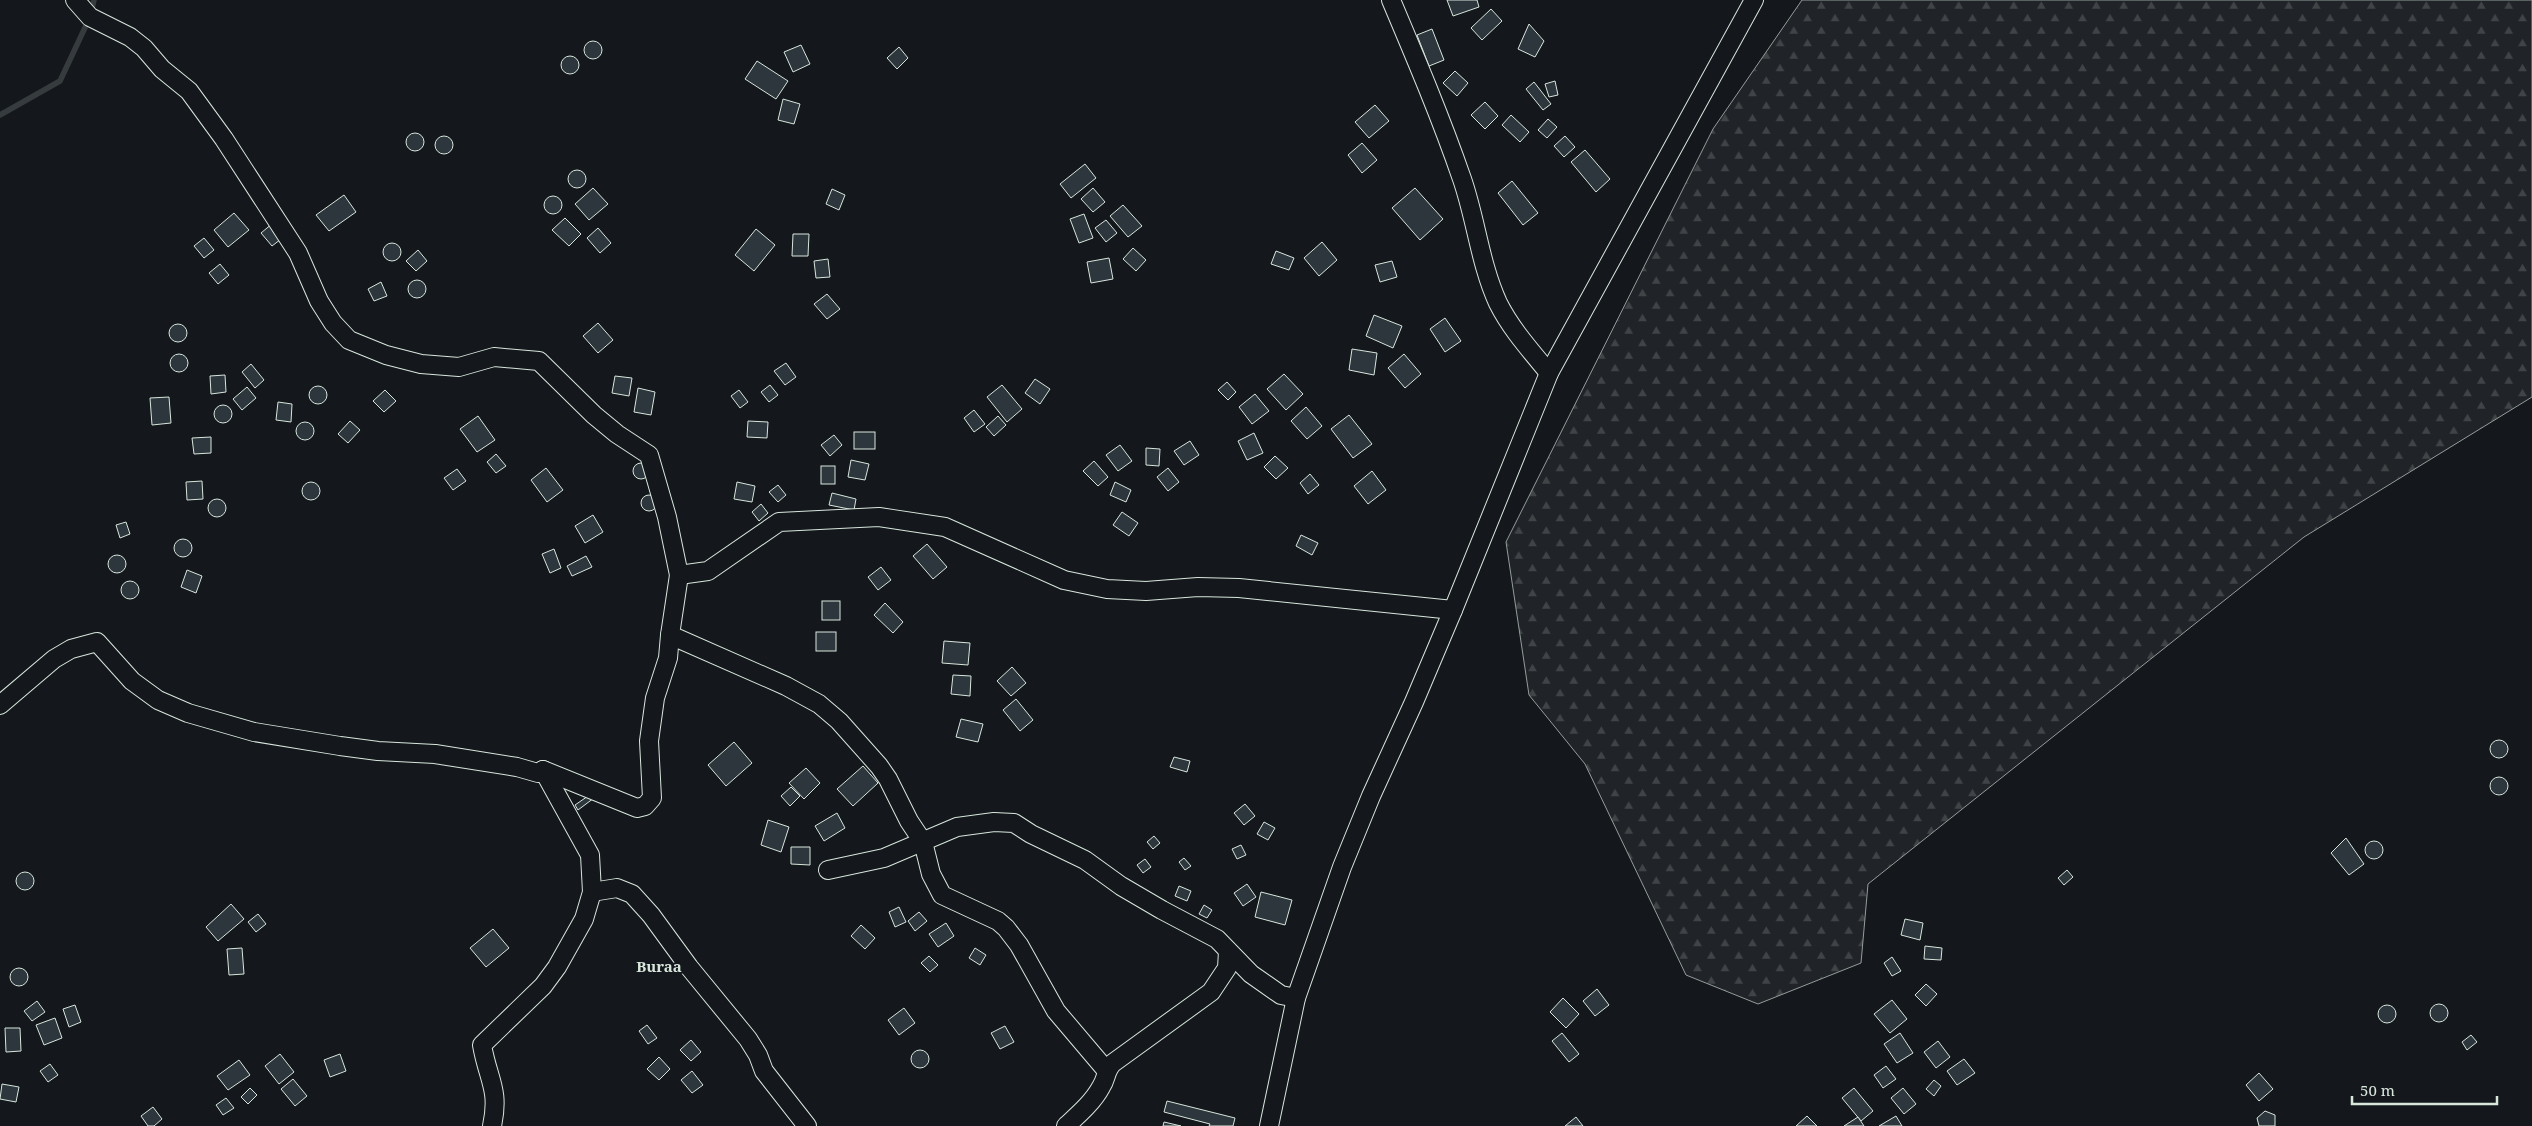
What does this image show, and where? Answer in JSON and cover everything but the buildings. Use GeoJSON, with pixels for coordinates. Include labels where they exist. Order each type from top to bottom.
{"type":"FeatureCollection","features":[{"type":"Feature","properties":{"kind":"street"},"geometry":{"type":"LineString","coordinates":[[75,0],[90,17],[130,37],[188,91],[224,139],[298,253],[319,301],[334,323],[349,340],[386,355],[421,364],[459,367],[494,357],[539,361],[602,422],[649,456],[667,517],[680,575],[668,658],[655,698],[648,752],[652,798],[646,806],[637,808],[543,770]]}},
{"type":"Feature","properties":{"kind":"street"},"geometry":{"type":"LineString","coordinates":[[1391,0],[1453,153],[1471,205],[1482,254],[1498,303],[1523,342],[1549,373]]}},
{"type":"Feature","properties":{"kind":"street"},"geometry":{"type":"LineString","coordinates":[[1269,1126],[1296,998],[1342,867],[1371,796],[1453,610],[1549,373],[1754,0]]}},
{"type":"Feature","properties":{"kind":"street"},"geometry":{"type":"LineString","coordinates":[[680,575],[708,571],[779,522],[879,517],[945,527],[1064,580],[1107,589],[1146,591],[1198,587],[1239,588],[1453,610]]}},
{"type":"Feature","properties":{"kind":"street"},"geometry":{"type":"LineString","coordinates":[[670,635],[786,686],[819,704],[855,737],[879,766],[908,821],[923,842],[931,874],[942,895],[998,922],[1006,928],[1019,946],[1056,1011],[1106,1070]]}},
{"type":"Feature","properties":{"kind":"street"},"geometry":{"type":"LineString","coordinates":[[0,705],[54,658],[71,649],[97,642],[132,681],[158,700],[188,713],[254,732],[378,751],[435,754],[517,767],[538,773],[543,770]]}},
{"type":"Feature","properties":{"kind":"street"},"geometry":{"type":"LineString","coordinates":[[492,1126],[496,1093],[485,1063],[482,1045],[543,986],[557,967],[584,919],[592,892],[590,855],[543,770]]}},
{"type":"Feature","properties":{"kind":"street"},"geometry":{"type":"LineString","coordinates":[[828,870],[884,858],[957,827],[974,823],[1014,823],[1031,834],[1086,860],[1121,886],[1217,939],[1251,974],[1281,995],[1296,998]]}},
{"type":"Feature","properties":{"kind":"street"},"geometry":{"type":"LineString","coordinates":[[592,892],[617,888],[632,894],[651,915],[689,967],[748,1039],[758,1055],[764,1071],[806,1126]]}},
{"type":"Feature","properties":{"kind":"street"},"geometry":{"type":"LineString","coordinates":[[1066,1126],[1079,1115],[1101,1088],[1106,1070],[1131,1048],[1211,992],[1227,968],[1228,951]]}},
{"type":"Feature","properties":{"kind":"green space"},"geometry":{"type":"Polygon","coordinates":[[[1802,0],[2532,0],[2532,397],[2304,537],[1868,884],[1861,963],[1758,1004],[1686,975],[1585,764],[1529,695],[1506,542],[1713,129],[1802,0]]]}},
{"type":"Feature","properties":{"kind":"waterway"},"geometry":{"type":"LineString","coordinates":[[0,115],[60,81],[90,17],[94,0]]}},
{"type":"Feature","properties":{"kind":"district","name":"Buraa"},"geometry":{"type":"Point","coordinates":[659,966]}}]}
